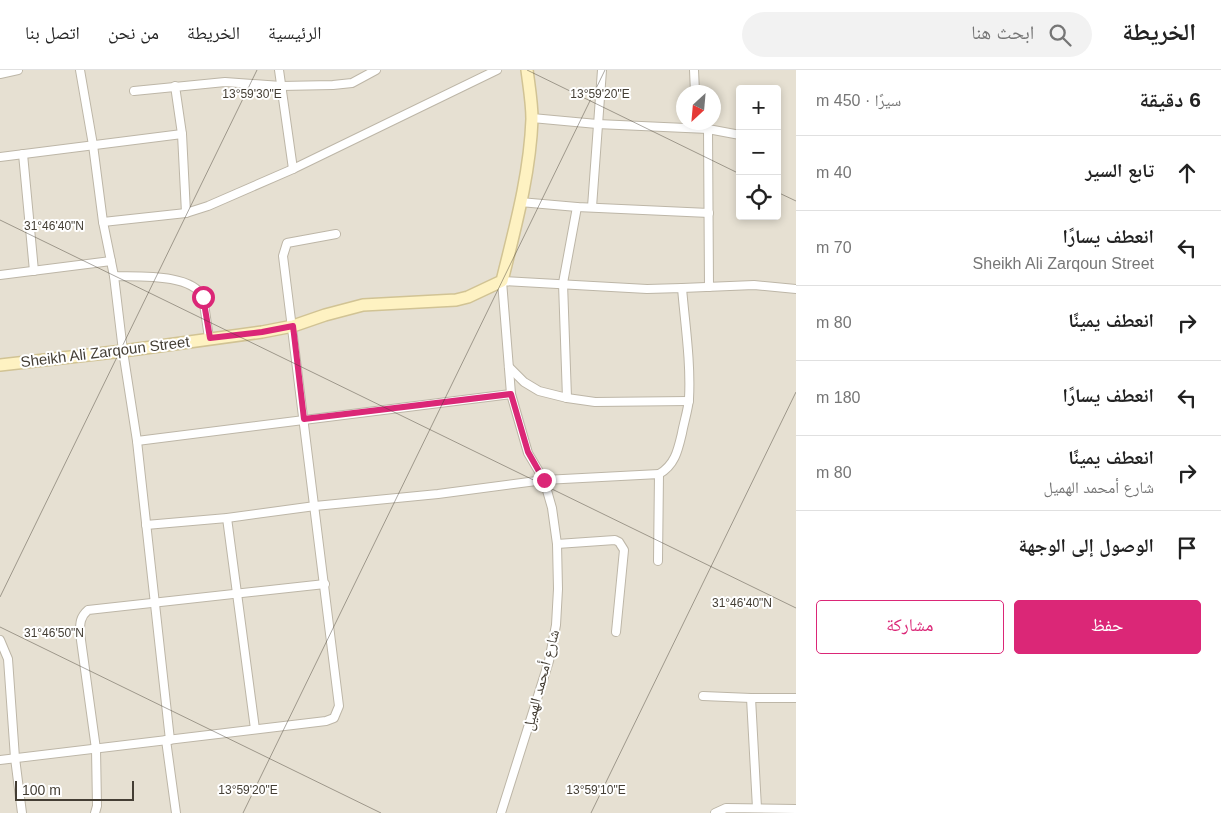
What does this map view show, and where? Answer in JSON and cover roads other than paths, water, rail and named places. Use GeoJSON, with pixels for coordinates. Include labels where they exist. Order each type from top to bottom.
{"type":"FeatureCollection","features":[{"type":"Feature","properties":{"kind":"main road"},"geometry":{"type":"LineString","coordinates":[[502,281],[528,158],[532,118],[527,70]]}},
{"type":"Feature","properties":{"kind":"main road","name":"Sheikh Ali Zarqoun Street"},"geometry":{"type":"LineString","coordinates":[[0,365],[262,332],[293,326],[363,305],[468,298],[502,281]]}},
{"type":"Feature","properties":{"kind":"street"},"geometry":{"type":"LineString","coordinates":[[0,74],[18,70]]}},
{"type":"Feature","properties":{"kind":"street"},"geometry":{"type":"LineString","coordinates":[[80,70],[93,145],[102,222],[114,276],[137,441],[176,813]]}},
{"type":"Feature","properties":{"kind":"street"},"geometry":{"type":"LineString","coordinates":[[279,70],[292,169]]}},
{"type":"Feature","properties":{"kind":"street"},"geometry":{"type":"LineString","coordinates":[[134,91],[225,82],[281,86],[333,85],[352,83],[376,70]]}},
{"type":"Feature","properties":{"kind":"street"},"geometry":{"type":"LineString","coordinates":[[102,222],[186,213],[208,206],[292,169],[497,70]]}},
{"type":"Feature","properties":{"kind":"street"},"geometry":{"type":"LineString","coordinates":[[592,208],[602,70]]}},
{"type":"Feature","properties":{"kind":"street"},"geometry":{"type":"LineString","coordinates":[[694,70],[694,85]]}},
{"type":"Feature","properties":{"kind":"street"},"geometry":{"type":"LineString","coordinates":[[175,86],[182,134],[186,213]]}},
{"type":"Feature","properties":{"kind":"street"},"geometry":{"type":"LineString","coordinates":[[532,118],[597,124],[676,126]]}},
{"type":"Feature","properties":{"kind":"street"},"geometry":{"type":"LineString","coordinates":[[708,130],[709,287]]}},
{"type":"Feature","properties":{"kind":"street"},"geometry":{"type":"LineString","coordinates":[[714,130],[736,133]]}},
{"type":"Feature","properties":{"kind":"street"},"geometry":{"type":"LineString","coordinates":[[0,157],[182,134]]}},
{"type":"Feature","properties":{"kind":"street"},"geometry":{"type":"LineString","coordinates":[[23,154],[34,271]]}},
{"type":"Feature","properties":{"kind":"street"},"geometry":{"type":"LineString","coordinates":[[520,202],[592,208],[709,213]]}},
{"type":"Feature","properties":{"kind":"street"},"geometry":{"type":"LineString","coordinates":[[567,398],[563,283],[577,207]]}},
{"type":"Feature","properties":{"kind":"street"},"geometry":{"type":"LineString","coordinates":[[0,760],[96,750],[326,721],[334,718],[339,706],[283,256],[287,243],[336,234]]}},
{"type":"Feature","properties":{"kind":"street"},"geometry":{"type":"LineString","coordinates":[[0,275],[110,261]]}},
{"type":"Feature","properties":{"kind":"street"},"geometry":{"type":"LineString","coordinates":[[114,276],[167,278],[186,282],[200,291],[203,297],[210,338]]}},
{"type":"Feature","properties":{"kind":"street"},"geometry":{"type":"LineString","coordinates":[[502,281],[647,289],[754,285],[796,289]]}},
{"type":"Feature","properties":{"kind":"street","name":"شارع أمحمد الهميل"},"geometry":{"type":"LineString","coordinates":[[500,813],[553,646],[558,589],[557,544],[552,508],[544,480],[528,452],[511,394],[502,281]]}},
{"type":"Feature","properties":{"kind":"street"},"geometry":{"type":"LineString","coordinates":[[146,525],[227,518],[544,480],[659,474],[667,470],[673,462],[679,444],[688,401],[690,378],[682,288]]}},
{"type":"Feature","properties":{"kind":"street"},"geometry":{"type":"LineString","coordinates":[[508,367],[524,382],[539,391],[567,398],[594,402],[688,401]]}},
{"type":"Feature","properties":{"kind":"street"},"geometry":{"type":"LineString","coordinates":[[137,441],[511,394]]}},
{"type":"Feature","properties":{"kind":"street"},"geometry":{"type":"LineString","coordinates":[[658,561],[659,474]]}},
{"type":"Feature","properties":{"kind":"street"},"geometry":{"type":"LineString","coordinates":[[227,518],[255,729]]}},
{"type":"Feature","properties":{"kind":"street"},"geometry":{"type":"LineString","coordinates":[[557,544],[615,540],[622,546],[624,550],[616,632]]}},
{"type":"Feature","properties":{"kind":"street"},"geometry":{"type":"LineString","coordinates":[[95,813],[97,806],[96,750],[80,620],[83,614],[88,610],[155,601],[325,584]]}},
{"type":"Feature","properties":{"kind":"street"},"geometry":{"type":"LineString","coordinates":[[0,640],[8,659],[15,758],[22,813]]}},
{"type":"Feature","properties":{"kind":"street"},"geometry":{"type":"LineString","coordinates":[[703,696],[796,698]]}},
{"type":"Feature","properties":{"kind":"street"},"geometry":{"type":"LineString","coordinates":[[751,698],[756,808]]}},
{"type":"Feature","properties":{"kind":"street"},"geometry":{"type":"LineString","coordinates":[[715,813],[726,808],[796,809]]}}]}
